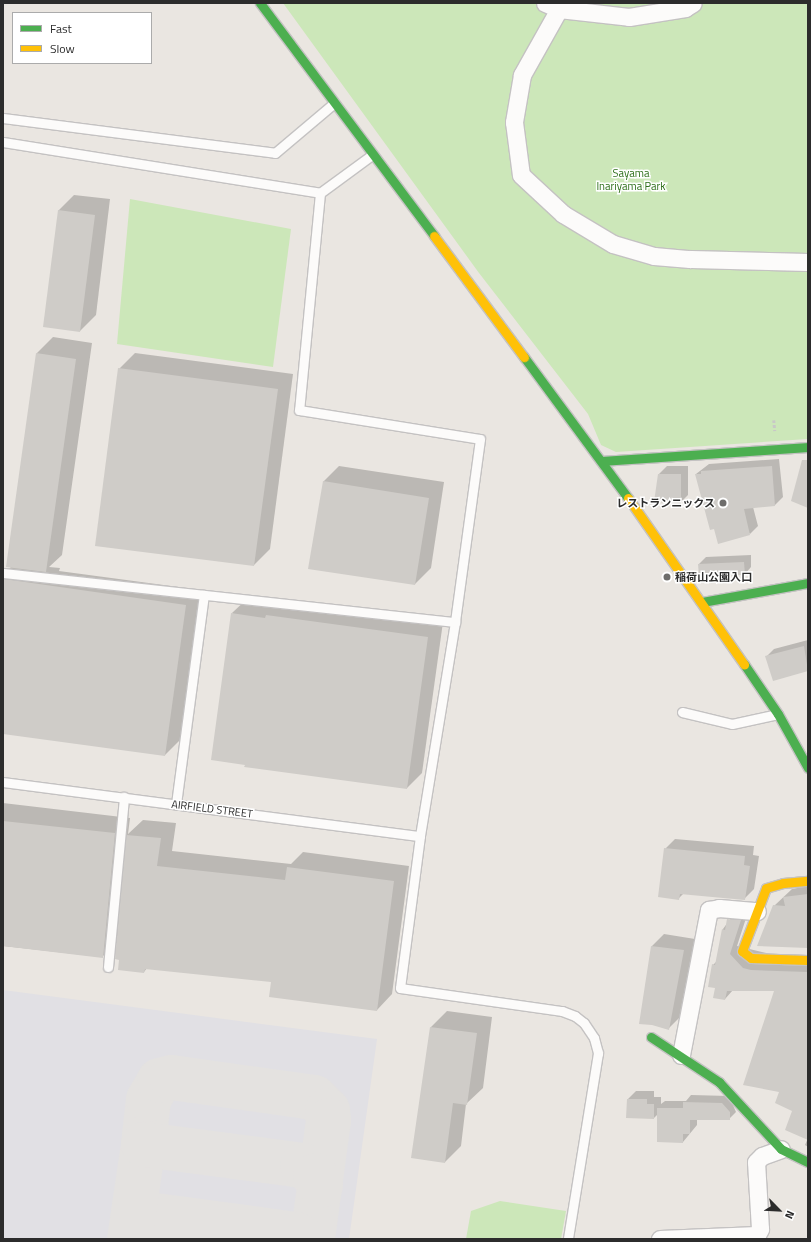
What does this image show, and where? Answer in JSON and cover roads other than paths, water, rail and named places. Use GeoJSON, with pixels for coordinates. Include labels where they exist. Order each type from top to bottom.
{"type":"FeatureCollection","features":[{"type":"Feature","properties":{"kind":"street"},"geometry":{"type":"LineString","coordinates":[[260,3],[333,104],[602,462],[702,602],[778,714],[808,768]]}},
{"type":"Feature","properties":{"kind":"street"},"geometry":{"type":"LineString","coordinates":[[693,3],[685,8],[629,17],[552,6],[522,75],[514,122],[521,176],[563,214],[613,244],[654,256],[690,260],[808,262]]}},
{"type":"Feature","properties":{"kind":"street"},"geometry":{"type":"LineString","coordinates":[[602,462],[808,447]]}},
{"type":"Feature","properties":{"kind":"street"},"geometry":{"type":"LineString","coordinates":[[702,602],[808,583]]}},
{"type":"Feature","properties":{"kind":"street"},"geometry":{"type":"LineString","coordinates":[[807,960],[751,958],[742,951],[766,888],[783,883],[808,881]]}},
{"type":"Feature","properties":{"kind":"street"},"geometry":{"type":"LineString","coordinates":[[681,1055],[709,910],[719,908],[757,911]]}},
{"type":"Feature","properties":{"kind":"street"},"geometry":{"type":"LineString","coordinates":[[651,1037],[681,1055],[719,1082],[781,1149],[808,1162]]}},
{"type":"Feature","properties":{"kind":"street"},"geometry":{"type":"LineString","coordinates":[[660,1239],[757,1235],[760,1229],[756,1162],[762,1156],[781,1149]]}},
{"type":"Feature","properties":{"kind":"lane"},"geometry":{"type":"LineString","coordinates":[[3,118],[275,153],[333,104]]}},
{"type":"Feature","properties":{"kind":"lane"},"geometry":{"type":"LineString","coordinates":[[3,142],[320,192],[372,155]]}},
{"type":"Feature","properties":{"kind":"lane"},"geometry":{"type":"LineString","coordinates":[[320,192],[299,410],[480,439],[455,622],[420,836],[400,988],[562,1011],[575,1016],[584,1023],[594,1038],[598,1053],[568,1239]]}},
{"type":"Feature","properties":{"kind":"lane"},"geometry":{"type":"LineString","coordinates":[[3,573],[455,622]]}},
{"type":"Feature","properties":{"kind":"lane"},"geometry":{"type":"LineString","coordinates":[[176,804],[204,595]]}},
{"type":"Feature","properties":{"kind":"lane"},"geometry":{"type":"LineString","coordinates":[[682,712],[732,724],[778,714]]}},
{"type":"Feature","properties":{"kind":"lane","name":"AIRFIELD STREET"},"geometry":{"type":"LineString","coordinates":[[3,782],[420,836]]}},
{"type":"Feature","properties":{"kind":"lane"},"geometry":{"type":"LineString","coordinates":[[108,967],[124,797]]}},
{"type":"Feature","properties":{"kind":"place","name":"レストランニックス"},"geometry":{"type":"Point","coordinates":[723,503]}},
{"type":"Feature","properties":{"kind":"place","name":"稲荷山公園入口"},"geometry":{"type":"Point","coordinates":[667,577]}},
{"type":"Feature","properties":{"kind":"park label","name":"Sayama Inariyama Park"},"geometry":{"type":"Point","coordinates":[631,180]}}]}
